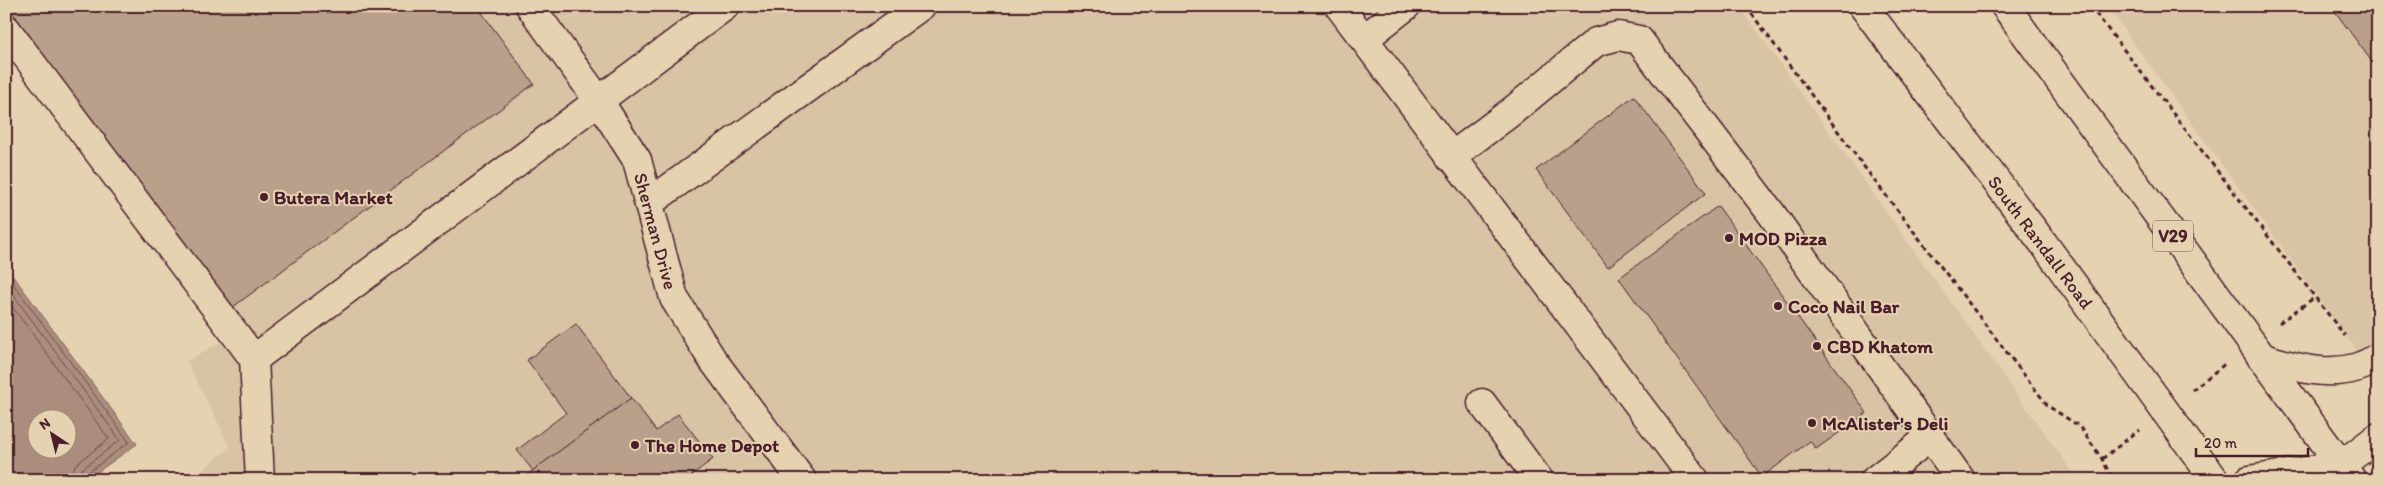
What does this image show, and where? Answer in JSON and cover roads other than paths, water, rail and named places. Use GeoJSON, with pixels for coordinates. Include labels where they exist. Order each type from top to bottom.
{"type":"FeatureCollection","features":[{"type":"Feature","properties":{"kind":"street","name":"Sherman Drive"},"geometry":{"type":"LineString","coordinates":[[530,6],[598,101],[637,160],[674,298],[712,359],[802,480]]}},
{"type":"Feature","properties":{"kind":"street"},"geometry":{"type":"LineString","coordinates":[[254,359],[725,6]]}},
{"type":"Feature","properties":{"kind":"street"},"geometry":{"type":"LineString","coordinates":[[649,203],[921,6]]}},
{"type":"Feature","properties":{"kind":"street"},"geometry":{"type":"LineString","coordinates":[[1339,6],[1695,480]]}},
{"type":"Feature","properties":{"kind":"street"},"geometry":{"type":"LineString","coordinates":[[1364,39],[1406,6]]}},
{"type":"Feature","properties":{"kind":"street","name":"South Randall Road"},"geometry":{"type":"LineString","coordinates":[[1863,6],[2044,244],[2215,480]]}},
{"type":"Feature","properties":{"kind":"street","name":"V29"},"geometry":{"type":"LineString","coordinates":[[2005,6],[2346,472]]}},
{"type":"Feature","properties":{"kind":"street"},"geometry":{"type":"LineString","coordinates":[[6,29],[254,359],[260,480]]}},
{"type":"Feature","properties":{"kind":"street"},"geometry":{"type":"LineString","coordinates":[[1452,157],[1596,42],[1618,36],[1639,40],[1771,213],[1961,480]]}},
{"type":"Feature","properties":{"kind":"street"},"geometry":{"type":"LineString","coordinates":[[2256,350],[2291,367],[2317,371],[2350,370],[2367,365],[2378,357]]}},
{"type":"Feature","properties":{"kind":"street"},"geometry":{"type":"LineString","coordinates":[[1482,403],[1539,480]]}},
{"type":"Feature","properties":{"kind":"street"},"geometry":{"type":"LineString","coordinates":[[1875,480],[1930,437]]}},
{"type":"Feature","properties":{"kind":"street"},"geometry":{"type":"LineString","coordinates":[[2249,480],[2346,472],[2378,437]]}},
{"type":"Feature","properties":{"kind":"water"},"geometry":{"type":"Polygon","coordinates":[[[6,266],[137,444],[86,480],[6,480],[6,266]]]}},
{"type":"Feature","properties":{"kind":"place","name":"Butera Market"},"geometry":{"type":"Point","coordinates":[264,197]}},
{"type":"Feature","properties":{"kind":"place","name":"MOD Pizza"},"geometry":{"type":"Point","coordinates":[1729,238]}},
{"type":"Feature","properties":{"kind":"place","name":"Coco Nail Bar"},"geometry":{"type":"Point","coordinates":[1778,306]}},
{"type":"Feature","properties":{"kind":"place","name":"CBD Khatom"},"geometry":{"type":"Point","coordinates":[1817,346]}},
{"type":"Feature","properties":{"kind":"place","name":"McAlister's Deli"},"geometry":{"type":"Point","coordinates":[1812,423]}},
{"type":"Feature","properties":{"kind":"place","name":"The Home Depot"},"geometry":{"type":"Point","coordinates":[635,445]}}]}
